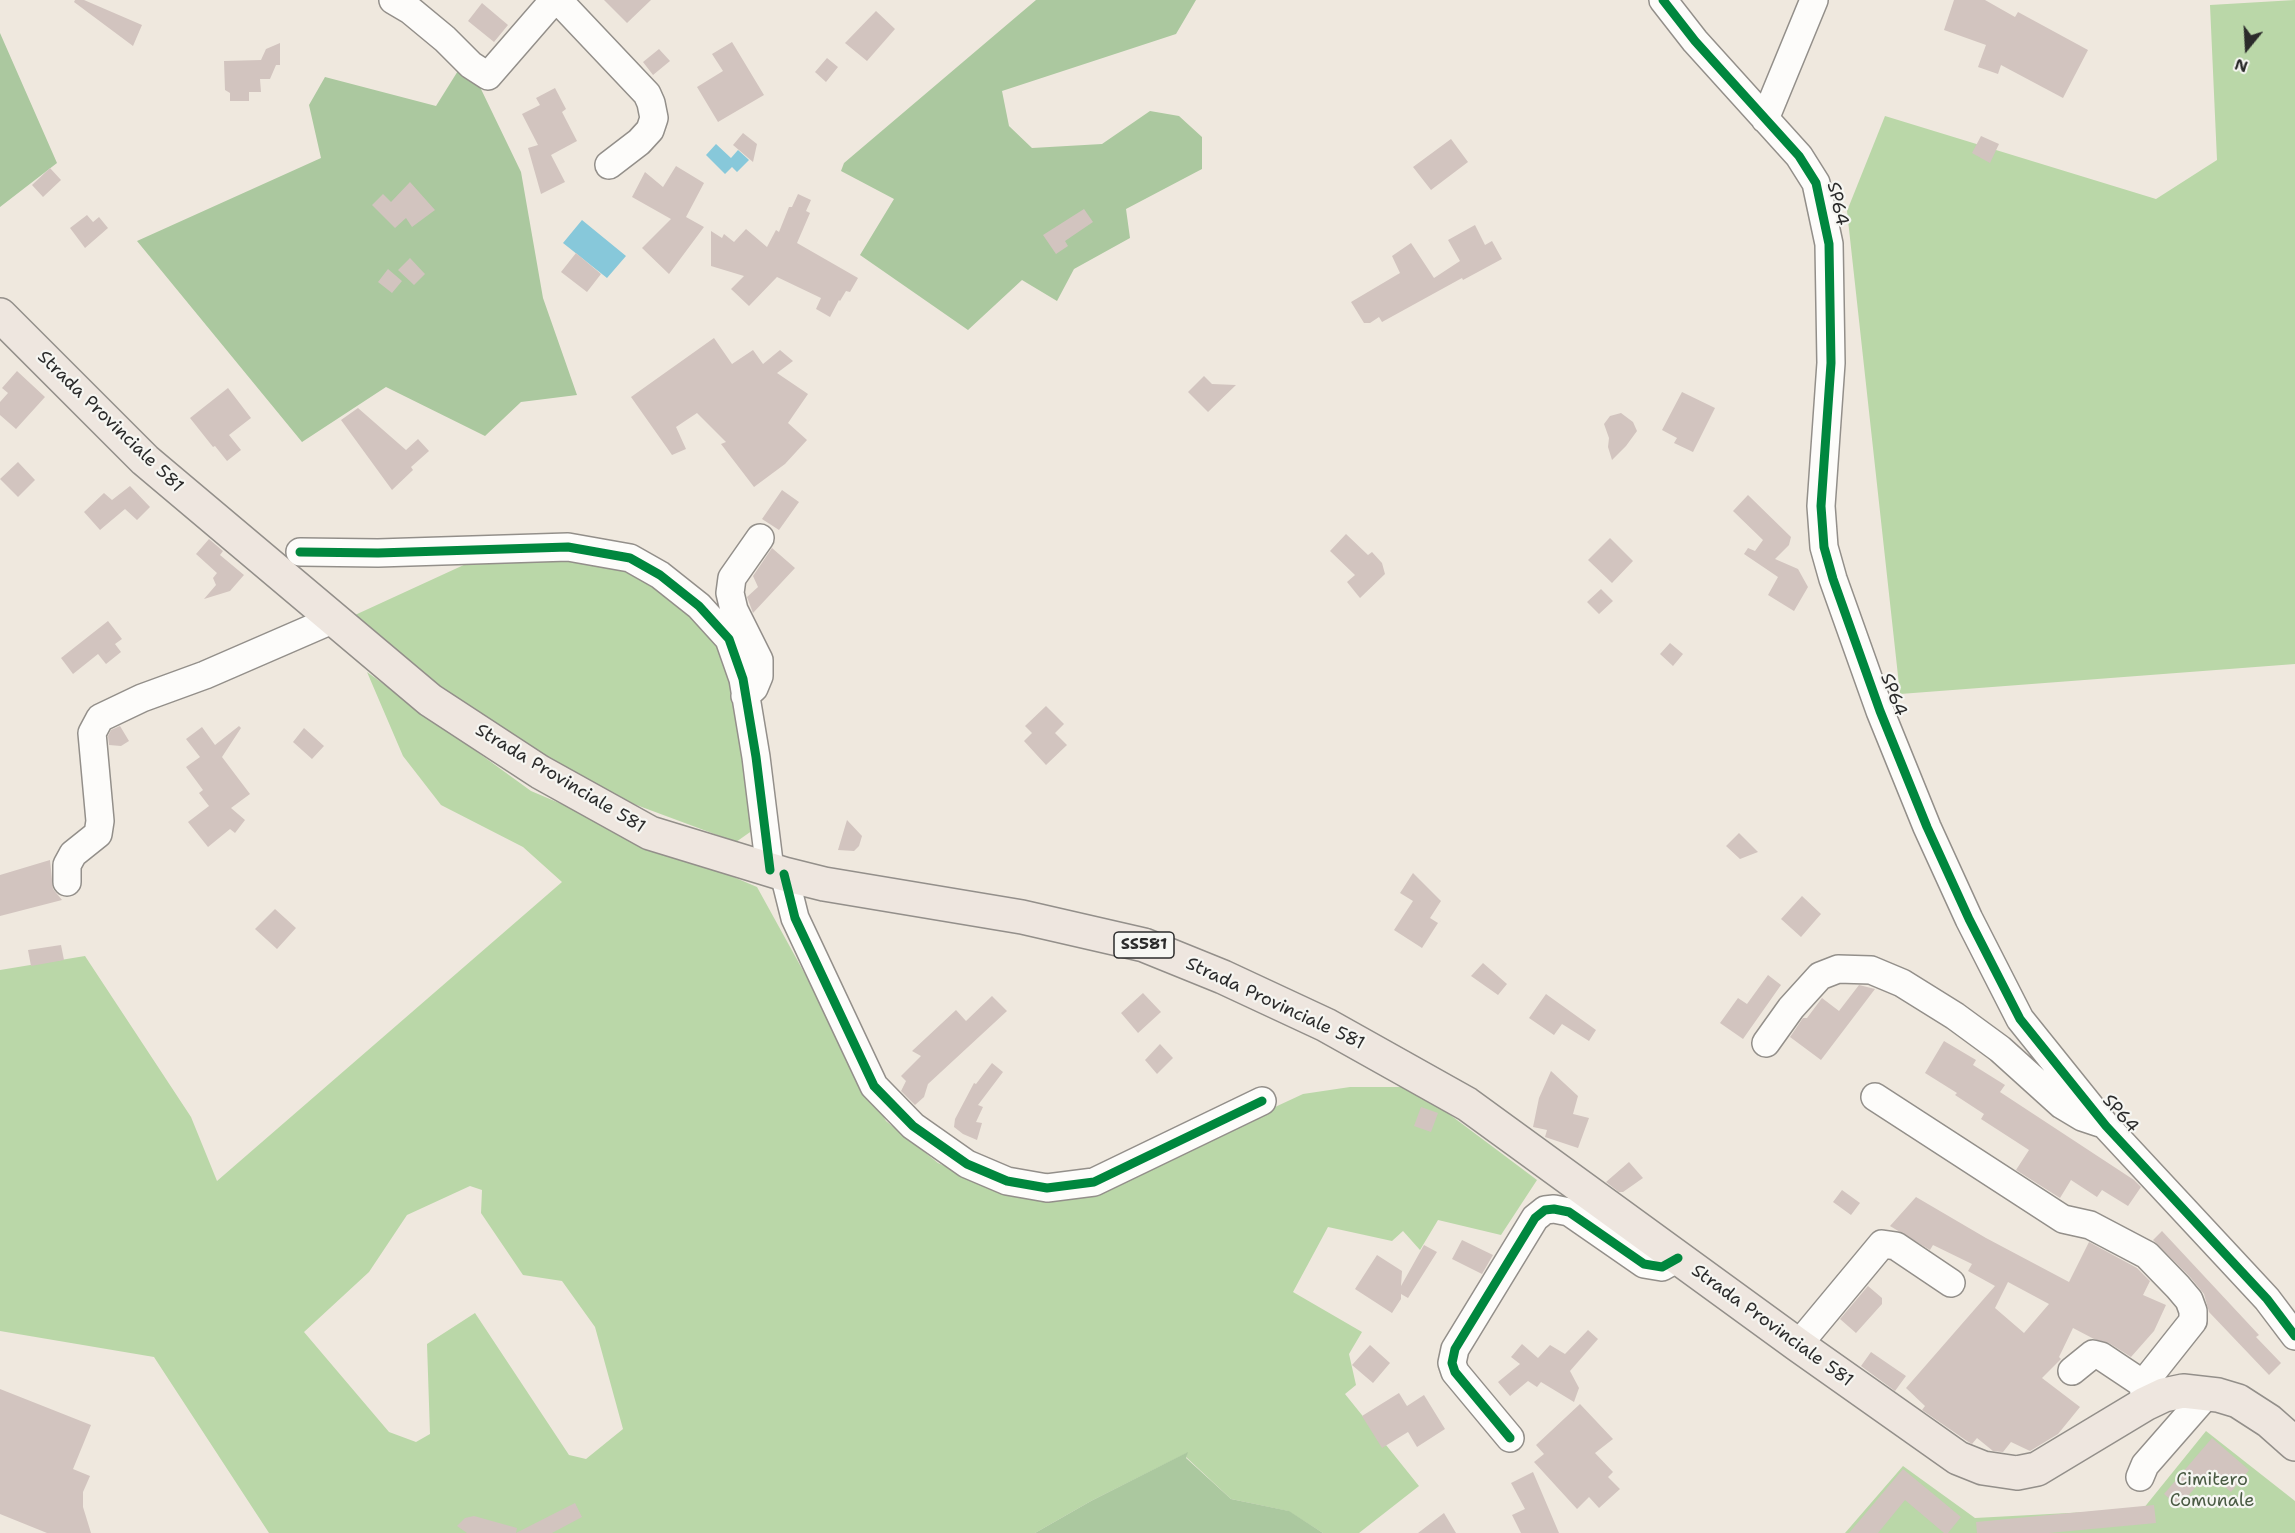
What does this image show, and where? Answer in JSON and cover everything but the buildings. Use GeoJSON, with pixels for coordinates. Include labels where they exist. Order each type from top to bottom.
{"type":"FeatureCollection","features":[{"type":"Feature","properties":{"kind":"main road","name":"Strada Provinciale 581"},"geometry":{"type":"LineString","coordinates":[[0,315],[145,460],[430,700],[540,772],[650,833],[777,872],[825,884],[1022,917],[1144,945],[1223,977],[1326,1025],[1467,1104],[1798,1346],[1958,1458],[1998,1472],[2017,1473],[2037,1468],[2144,1394],[2164,1395],[2183,1391],[2208,1393],[2238,1401],[2269,1421],[2295,1443]]}},
{"type":"Feature","properties":{"kind":"street"},"geometry":{"type":"LineString","coordinates":[[393,0],[410,9],[446,39],[471,65],[488,76],[556,0],[647,94],[651,103],[654,118],[650,130],[639,142],[609,165]]}},
{"type":"Feature","properties":{"kind":"street","name":"SP64"},"geometry":{"type":"LineString","coordinates":[[1663,0],[1695,41],[1799,156],[1816,183],[1829,244],[1831,363],[1821,506],[1824,548],[1881,711],[1914,795],[1969,919],[2020,1019],[2106,1126],[2267,1299],[2295,1336]]}},
{"type":"Feature","properties":{"kind":"street"},"geometry":{"type":"LineString","coordinates":[[1764,119],[1814,0]]}},
{"type":"Feature","properties":{"kind":"street"},"geometry":{"type":"LineString","coordinates":[[745,696],[754,688],[759,676],[759,660],[734,610],[730,593],[732,578],[760,538]]}},
{"type":"Feature","properties":{"kind":"street"},"geometry":{"type":"LineString","coordinates":[[300,552],[378,553],[568,547],[630,558],[660,575],[699,606],[729,639],[742,680],[777,872],[795,918],[874,1086],[912,1126],[967,1164],[1007,1181],[1047,1188],[1094,1182],[1262,1101]]}},
{"type":"Feature","properties":{"kind":"street"},"geometry":{"type":"LineString","coordinates":[[67,882],[67,865],[73,854],[98,834],[100,821],[92,733],[100,718],[142,698],[205,675],[334,619]]}},
{"type":"Feature","properties":{"kind":"street"},"geometry":{"type":"LineString","coordinates":[[1766,1043],[1797,1000],[1820,976],[1838,969],[1871,970],[1902,983],[1955,1016],[2000,1049],[2062,1105],[2082,1117],[2106,1126]]}},
{"type":"Feature","properties":{"kind":"street"},"geometry":{"type":"LineString","coordinates":[[1875,1097],[2063,1219],[2090,1225],[2147,1255],[2189,1299],[2193,1321],[2144,1394],[2101,1356],[2093,1354],[2072,1371]]}},
{"type":"Feature","properties":{"kind":"street"},"geometry":{"type":"LineString","coordinates":[[1510,1438],[1455,1372],[1452,1362],[1455,1349],[1535,1218],[1545,1210],[1569,1212],[1644,1264],[1662,1266],[1678,1258]]}},
{"type":"Feature","properties":{"kind":"street"},"geometry":{"type":"LineString","coordinates":[[1798,1346],[1882,1244],[1896,1246],[1951,1283]]}},
{"type":"Feature","properties":{"kind":"street"},"geometry":{"type":"LineString","coordinates":[[2140,1477],[2145,1465],[2208,1393]]}},
{"type":"Feature","properties":{"kind":"green space"},"geometry":{"type":"Polygon","coordinates":[[[1036,0],[1196,0],[1176,34],[1002,91],[1009,126],[1032,148],[1102,144],[1150,111],[1179,116],[1202,137],[1202,169],[1126,209],[1130,238],[1074,269],[1057,301],[1022,280],[968,330],[860,255],[894,199],[841,171],[844,163],[1036,0]]]}},
{"type":"Feature","properties":{"kind":"green space"},"geometry":{"type":"Polygon","coordinates":[[[2295,0],[2295,664],[1900,694],[1847,211],[1885,116],[2156,199],[2217,160],[2210,5],[2295,0]]]}},
{"type":"Feature","properties":{"kind":"green space"},"geometry":{"type":"Polygon","coordinates":[[[0,33],[57,163],[0,207],[0,33]]]}},
{"type":"Feature","properties":{"kind":"green space"},"geometry":{"type":"Polygon","coordinates":[[[466,58],[521,172],[543,298],[577,395],[521,402],[485,436],[386,387],[302,442],[137,241],[321,158],[309,105],[325,77],[436,106],[466,58]]]}},
{"type":"Feature","properties":{"kind":"green space"},"geometry":{"type":"Polygon","coordinates":[[[492,552],[627,568],[707,628],[732,677],[753,830],[736,842],[596,790],[468,714],[355,615],[492,552]]]}},
{"type":"Feature","properties":{"kind":"green space"},"geometry":{"type":"Polygon","coordinates":[[[367,672],[531,791],[757,887],[886,1121],[938,1163],[1011,1196],[1088,1194],[1303,1094],[1350,1087],[1413,1087],[1537,1180],[1501,1235],[1438,1220],[1420,1250],[1403,1231],[1392,1241],[1328,1227],[1293,1292],[1362,1332],[1349,1354],[1356,1385],[1345,1394],[1419,1486],[1359,1533],[1323,1533],[1288,1511],[1231,1499],[1186,1457],[1187,1453],[1091,1501],[1035,1533],[269,1533],[154,1357],[0,1331],[0,970],[85,956],[191,1117],[217,1181],[562,882],[523,847],[441,805],[403,756],[367,672]],[[470,1186],[407,1215],[369,1272],[304,1332],[389,1432],[416,1442],[430,1434],[427,1344],[475,1313],[569,1455],[586,1459],[623,1429],[595,1327],[562,1281],[523,1275],[481,1213],[482,1190],[470,1186]]]}},
{"type":"Feature","properties":{"kind":"green space","name":"Cimitero Comunale"},"geometry":{"type":"Polygon","coordinates":[[[2206,1431],[2295,1501],[2295,1533],[1845,1533],[1903,1466],[1975,1518],[2143,1509],[2206,1431]]]}},
{"type":"Feature","properties":{"kind":"green space"},"geometry":{"type":"Polygon","coordinates":[[[1188,1452],[1186,1458],[1231,1499],[1289,1511],[1323,1533],[1035,1533],[1091,1501],[1188,1452]]]}},
{"type":"Feature","properties":{"kind":"water"},"geometry":{"type":"Polygon","coordinates":[[[716,144],[731,158],[738,150],[749,160],[737,172],[732,167],[725,174],[706,155],[716,144]]]}},
{"type":"Feature","properties":{"kind":"water"},"geometry":{"type":"Polygon","coordinates":[[[582,220],[626,256],[607,278],[563,243],[582,220]]]}},
{"type":"Feature","properties":{"kind":"cycle path"},"geometry":{"type":"LineString","coordinates":[[1663,0],[1695,41],[1799,156],[1816,183],[1829,244],[1831,363],[1821,506],[1824,547],[1833,579],[1880,711],[1927,827],[1969,919],[2020,1019],[2106,1126],[2267,1299],[2295,1336]]}},
{"type":"Feature","properties":{"kind":"cycle path"},"geometry":{"type":"LineString","coordinates":[[300,552],[378,553],[568,547],[630,558],[660,575],[699,606],[729,639],[743,679],[756,757],[770,870]]}},
{"type":"Feature","properties":{"kind":"cycle path"},"geometry":{"type":"LineString","coordinates":[[784,874],[795,918],[874,1086],[913,1126],[967,1164],[1007,1181],[1047,1188],[1094,1182],[1262,1101]]}},
{"type":"Feature","properties":{"kind":"cycle path"},"geometry":{"type":"LineString","coordinates":[[1510,1438],[1455,1372],[1452,1363],[1455,1349],[1535,1218],[1545,1210],[1569,1212],[1644,1264],[1662,1267],[1678,1258]]}}]}
